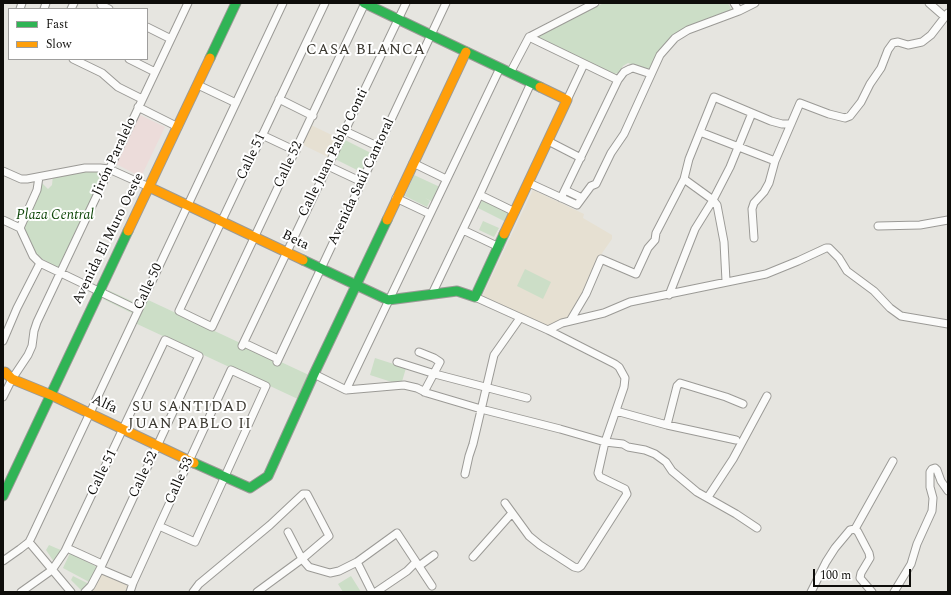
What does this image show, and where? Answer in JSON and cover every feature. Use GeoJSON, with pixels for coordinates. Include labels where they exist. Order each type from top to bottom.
{"type":"FeatureCollection","features":[{"type":"Feature","properties":{"kind":"street","name":"Avenida El Muro Oeste"},"geometry":{"type":"LineString","coordinates":[[3,496],[236,3]]}},
{"type":"Feature","properties":{"kind":"street","name":"Calle 50"},"geometry":{"type":"LineString","coordinates":[[3,562],[29,542],[283,3]]}},
{"type":"Feature","properties":{"kind":"street","name":"Calle 51"},"geometry":{"type":"LineString","coordinates":[[212,327],[179,311],[325,3]]}},
{"type":"Feature","properties":{"kind":"street"},"geometry":{"type":"LineString","coordinates":[[365,3],[567,100]]}},
{"type":"Feature","properties":{"kind":"street","name":"Calle 52"},"geometry":{"type":"LineString","coordinates":[[212,327],[313,116],[365,3]]}},
{"type":"Feature","properties":{"kind":"street","name":"Calle Juan Pablo Conti"},"geometry":{"type":"LineString","coordinates":[[278,360],[243,344],[406,3]]}},
{"type":"Feature","properties":{"kind":"street","name":"Avenida Saúl Cantoral"},"geometry":{"type":"LineString","coordinates":[[278,360],[446,3]]}},
{"type":"Feature","properties":{"kind":"street"},"geometry":{"type":"LineString","coordinates":[[510,73],[530,37],[580,7],[595,3]]}},
{"type":"Feature","properties":{"kind":"street"},"geometry":{"type":"LineString","coordinates":[[734,3],[739,11]]}},
{"type":"Feature","properties":{"kind":"street"},"geometry":{"type":"LineString","coordinates":[[529,182],[576,205],[591,186],[596,184],[611,153],[624,134],[660,55],[675,38],[688,30],[739,11],[755,3]]}},
{"type":"Feature","properties":{"kind":"street"},"geometry":{"type":"LineString","coordinates":[[754,238],[752,210],[754,203],[764,192],[769,183],[775,161],[799,104],[802,103],[829,114],[845,118],[850,116],[862,102],[870,84],[881,68],[888,50],[893,43],[898,42],[908,45],[922,42],[931,35],[946,15],[929,3]]}},
{"type":"Feature","properties":{"kind":"street","name":"Jirón Paralelo"},"geometry":{"type":"LineString","coordinates":[[3,397],[12,379],[28,355],[32,346],[37,322],[171,39],[186,4]]}},
{"type":"Feature","properties":{"kind":"street"},"geometry":{"type":"LineString","coordinates":[[148,28],[171,39]]}},
{"type":"Feature","properties":{"kind":"street"},"geometry":{"type":"LineString","coordinates":[[530,37],[618,80]]}},
{"type":"Feature","properties":{"kind":"street"},"geometry":{"type":"LineString","coordinates":[[466,52],[314,374],[346,390],[404,386],[417,388],[424,392],[481,409],[605,442],[623,444],[655,454],[666,462],[672,471],[697,492],[708,497],[757,528]]}},
{"type":"Feature","properties":{"kind":"street"},"geometry":{"type":"LineString","coordinates":[[75,60],[102,73],[118,87],[142,99]]}},
{"type":"Feature","properties":{"kind":"street"},"geometry":{"type":"LineString","coordinates":[[131,60],[155,72]]}},
{"type":"Feature","properties":{"kind":"street"},"geometry":{"type":"LineString","coordinates":[[475,298],[584,64]]}},
{"type":"Feature","properties":{"kind":"street"},"geometry":{"type":"LineString","coordinates":[[346,390],[500,68]]}},
{"type":"Feature","properties":{"kind":"street"},"geometry":{"type":"LineString","coordinates":[[561,198],[618,80],[624,72],[630,68],[651,74]]}},
{"type":"Feature","properties":{"kind":"street"},"geometry":{"type":"LineString","coordinates":[[432,294],[480,195],[531,83]]}},
{"type":"Feature","properties":{"kind":"street"},"geometry":{"type":"LineString","coordinates":[[198,85],[236,103]]}},
{"type":"Feature","properties":{"kind":"street"},"geometry":{"type":"LineString","coordinates":[[570,321],[586,294],[601,259],[636,274],[648,248],[655,240],[656,233],[684,179],[689,159],[714,97],[772,121],[782,124],[791,124]]}},
{"type":"Feature","properties":{"kind":"street"},"geometry":{"type":"LineString","coordinates":[[279,100],[313,116]]}},
{"type":"Feature","properties":{"kind":"street"},"geometry":{"type":"LineString","coordinates":[[138,107],[178,127]]}},
{"type":"Feature","properties":{"kind":"street"},"geometry":{"type":"LineString","coordinates":[[669,295],[695,229],[713,200],[730,167],[752,113]]}},
{"type":"Feature","properties":{"kind":"street"},"geometry":{"type":"LineString","coordinates":[[345,131],[378,147]]}},
{"type":"Feature","properties":{"kind":"street"},"geometry":{"type":"LineString","coordinates":[[700,132],[775,161]]}},
{"type":"Feature","properties":{"kind":"street"},"geometry":{"type":"LineString","coordinates":[[262,135],[296,151]]}},
{"type":"Feature","properties":{"kind":"street"},"geometry":{"type":"LineString","coordinates":[[548,141],[581,158]]}},
{"type":"Feature","properties":{"kind":"street"},"geometry":{"type":"LineString","coordinates":[[413,163],[446,179]]}},
{"type":"Feature","properties":{"kind":"street"},"geometry":{"type":"LineString","coordinates":[[328,166],[362,182]]}},
{"type":"Feature","properties":{"kind":"street","name":"Beta"},"geometry":{"type":"LineString","coordinates":[[3,170],[21,179],[84,168],[100,168],[109,170],[222,221],[388,300]]}},
{"type":"Feature","properties":{"kind":"street"},"geometry":{"type":"LineString","coordinates":[[20,228],[36,190],[39,177]]}},
{"type":"Feature","properties":{"kind":"street"},"geometry":{"type":"LineString","coordinates":[[684,179],[713,200],[717,205],[724,242],[726,281]]}},
{"type":"Feature","properties":{"kind":"street"},"geometry":{"type":"LineString","coordinates":[[565,190],[582,198]]}},
{"type":"Feature","properties":{"kind":"street"},"geometry":{"type":"LineString","coordinates":[[480,195],[515,212]]}},
{"type":"Feature","properties":{"kind":"street"},"geometry":{"type":"LineString","coordinates":[[396,198],[430,214]]}},
{"type":"Feature","properties":{"kind":"street"},"geometry":{"type":"LineString","coordinates":[[3,220],[20,228],[33,256],[40,263],[138,310]]}},
{"type":"Feature","properties":{"kind":"street"},"geometry":{"type":"LineString","coordinates":[[878,226],[920,225],[948,220]]}},
{"type":"Feature","properties":{"kind":"street"},"geometry":{"type":"LineString","coordinates":[[463,230],[499,246]]}},
{"type":"Feature","properties":{"kind":"street"},"geometry":{"type":"LineString","coordinates":[[548,330],[562,323],[604,313],[630,302],[669,295],[726,281],[766,274],[828,248],[839,258],[847,270],[874,291],[890,308],[901,316],[948,324]]}},
{"type":"Feature","properties":{"kind":"street"},"geometry":{"type":"LineString","coordinates":[[3,341],[17,308],[40,263]]}},
{"type":"Feature","properties":{"kind":"street"},"geometry":{"type":"LineString","coordinates":[[388,300],[457,291],[548,330],[619,367],[625,378],[624,387],[605,442],[598,470],[599,475],[625,489],[627,494],[581,566],[578,568],[574,567],[529,536],[505,503]]}},
{"type":"Feature","properties":{"kind":"street"},"geometry":{"type":"LineString","coordinates":[[465,474],[468,456],[473,444],[494,354],[520,318]]}},
{"type":"Feature","properties":{"kind":"street","name":"Calle 51"},"geometry":{"type":"LineString","coordinates":[[21,592],[52,570],[67,548],[124,430],[165,340],[199,356]]}},
{"type":"Feature","properties":{"kind":"street"},"geometry":{"type":"LineString","coordinates":[[419,352],[440,361],[424,392]]}},
{"type":"Feature","properties":{"kind":"street","name":"Calle 52"},"geometry":{"type":"LineString","coordinates":[[85,592],[91,586],[101,566],[199,356]]}},
{"type":"Feature","properties":{"kind":"street"},"geometry":{"type":"LineString","coordinates":[[397,362],[434,374],[527,398]]}},
{"type":"Feature","properties":{"kind":"street","name":"Calle 53"},"geometry":{"type":"LineString","coordinates":[[130,592],[230,370],[266,386],[225,478]]}},
{"type":"Feature","properties":{"kind":"street","name":"Alfa"},"geometry":{"type":"LineString","coordinates":[[3,374],[6,372],[12,379],[51,395],[225,478],[250,488],[268,476],[272,469],[314,374]]}},
{"type":"Feature","properties":{"kind":"street"},"geometry":{"type":"LineString","coordinates":[[668,426],[677,386],[680,383],[742,404]]}},
{"type":"Feature","properties":{"kind":"street"},"geometry":{"type":"LineString","coordinates":[[708,497],[767,396]]}},
{"type":"Feature","properties":{"kind":"street"},"geometry":{"type":"LineString","coordinates":[[616,411],[668,426],[736,440]]}},
{"type":"Feature","properties":{"kind":"street"},"geometry":{"type":"LineString","coordinates":[[812,592],[832,552],[850,530],[855,529],[893,461]]}},
{"type":"Feature","properties":{"kind":"street"},"geometry":{"type":"LineString","coordinates":[[894,592],[911,564],[917,544],[932,512],[933,498],[930,488],[930,472],[932,469],[935,468],[937,470],[941,481],[948,491]]}},
{"type":"Feature","properties":{"kind":"street"},"geometry":{"type":"LineString","coordinates":[[159,526],[194,542],[225,478]]}},
{"type":"Feature","properties":{"kind":"street"},"geometry":{"type":"LineString","coordinates":[[193,592],[199,584],[305,493],[329,536],[302,560],[257,592]]}},
{"type":"Feature","properties":{"kind":"street"},"geometry":{"type":"LineString","coordinates":[[473,557],[512,513]]}},
{"type":"Feature","properties":{"kind":"street"},"geometry":{"type":"LineString","coordinates":[[855,529],[870,552],[870,558],[861,573],[860,578],[872,592]]}},
{"type":"Feature","properties":{"kind":"street"},"geometry":{"type":"LineString","coordinates":[[288,532],[302,560],[309,567],[330,573],[339,571],[357,562],[397,533],[432,586]]}},
{"type":"Feature","properties":{"kind":"street"},"geometry":{"type":"LineString","coordinates":[[29,542],[71,592]]}},
{"type":"Feature","properties":{"kind":"street"},"geometry":{"type":"LineString","coordinates":[[67,548],[133,584]]}},
{"type":"Feature","properties":{"kind":"street"},"geometry":{"type":"LineString","coordinates":[[376,592],[407,570],[434,555]]}},
{"type":"Feature","properties":{"kind":"street"},"geometry":{"type":"LineString","coordinates":[[357,562],[372,592]]}},
{"type":"Feature","properties":{"kind":"shaded area"},"geometry":{"type":"Polygon","coordinates":[[[140,115],[165,127],[141,177],[116,164],[140,115]]]}},
{"type":"Feature","properties":{"kind":"shaded area"},"geometry":{"type":"Polygon","coordinates":[[[311,125],[340,139],[330,158],[301,144],[311,125]]]}},
{"type":"Feature","properties":{"kind":"shaded area"},"geometry":{"type":"Polygon","coordinates":[[[533,190],[584,214],[583,218],[612,235],[612,239],[600,256],[584,291],[569,317],[550,328],[482,297],[533,190]]]}},
{"type":"Feature","properties":{"kind":"shaded area"},"geometry":{"type":"Polygon","coordinates":[[[100,571],[129,584],[126,592],[86,592],[100,571]]]}},
{"type":"Feature","properties":{"kind":"green space"},"geometry":{"type":"Polygon","coordinates":[[[604,3],[728,3],[732,10],[700,22],[660,51],[650,68],[647,69],[628,63],[623,66],[619,73],[614,74],[537,37],[536,34],[604,3]]]}},
{"type":"Feature","properties":{"kind":"green space"},"geometry":{"type":"Polygon","coordinates":[[[345,140],[371,153],[361,172],[335,159],[345,140]]]}},
{"type":"Feature","properties":{"kind":"green space","name":"Plaza Central"},"geometry":{"type":"Polygon","coordinates":[[[93,171],[104,172],[58,268],[37,256],[31,246],[23,225],[41,182],[48,189],[52,185],[53,175],[93,171]]]}},
{"type":"Feature","properties":{"kind":"green space"},"geometry":{"type":"Polygon","coordinates":[[[414,175],[440,187],[433,202],[425,198],[430,201],[427,207],[405,196],[414,175]]]}},
{"type":"Feature","properties":{"kind":"green space"},"geometry":{"type":"Polygon","coordinates":[[[483,199],[511,212],[506,222],[478,208],[483,199]]]}},
{"type":"Feature","properties":{"kind":"green space"},"geometry":{"type":"Polygon","coordinates":[[[483,221],[499,228],[494,237],[479,230],[483,221]]]}},
{"type":"Feature","properties":{"kind":"green space"},"geometry":{"type":"Polygon","coordinates":[[[525,269],[551,282],[543,299],[517,286],[525,269]]]}},
{"type":"Feature","properties":{"kind":"green space"},"geometry":{"type":"Polygon","coordinates":[[[108,290],[142,306],[146,299],[311,376],[300,400],[135,323],[138,316],[103,299],[108,290]]]}},
{"type":"Feature","properties":{"kind":"green space"},"geometry":{"type":"Polygon","coordinates":[[[375,358],[406,368],[401,385],[370,375],[375,358]]]}},
{"type":"Feature","properties":{"kind":"green space"},"geometry":{"type":"Polygon","coordinates":[[[49,545],[63,551],[54,562],[46,550],[49,545]]]}},
{"type":"Feature","properties":{"kind":"green space"},"geometry":{"type":"Polygon","coordinates":[[[70,553],[99,568],[91,583],[63,568],[70,553]]]}},
{"type":"Feature","properties":{"kind":"green space"},"geometry":{"type":"Polygon","coordinates":[[[73,576],[91,585],[83,592],[71,580],[73,576]]]}},
{"type":"Feature","properties":{"kind":"green space"},"geometry":{"type":"Polygon","coordinates":[[[351,576],[361,592],[343,592],[338,584],[351,576]]]}},
{"type":"Feature","properties":{"kind":"traffic: fast"},"geometry":{"type":"LineString","coordinates":[[210,58],[236,3]]}},
{"type":"Feature","properties":{"kind":"traffic: fast"},"geometry":{"type":"LineString","coordinates":[[364,3],[540,87]]}},
{"type":"Feature","properties":{"kind":"traffic: fast"},"geometry":{"type":"LineString","coordinates":[[194,463],[250,488],[268,476],[314,374],[387,220]]}},
{"type":"Feature","properties":{"kind":"traffic: fast"},"geometry":{"type":"LineString","coordinates":[[3,496],[128,231]]}},
{"type":"Feature","properties":{"kind":"traffic: fast"},"geometry":{"type":"LineString","coordinates":[[303,260],[388,300],[457,291],[475,297],[504,234]]}},
{"type":"Feature","properties":{"kind":"traffic: slow"},"geometry":{"type":"LineString","coordinates":[[387,220],[466,52]]}},
{"type":"Feature","properties":{"kind":"traffic: slow"},"geometry":{"type":"LineString","coordinates":[[128,231],[210,58]]}},
{"type":"Feature","properties":{"kind":"traffic: slow"},"geometry":{"type":"LineString","coordinates":[[504,234],[567,100],[540,87]]}},
{"type":"Feature","properties":{"kind":"traffic: slow"},"geometry":{"type":"LineString","coordinates":[[149,187],[303,260]]}},
{"type":"Feature","properties":{"kind":"traffic: slow"},"geometry":{"type":"LineString","coordinates":[[3,374],[5,372],[12,379],[51,395],[194,463]]}},
{"type":"Feature","properties":{"kind":"district","name":"CASA BLANCA"},"geometry":{"type":"Point","coordinates":[366,51]}},
{"type":"Feature","properties":{"kind":"district","name":"SU SANTIDAD JUAN PABLO II"},"geometry":{"type":"Point","coordinates":[190,416]}}]}
